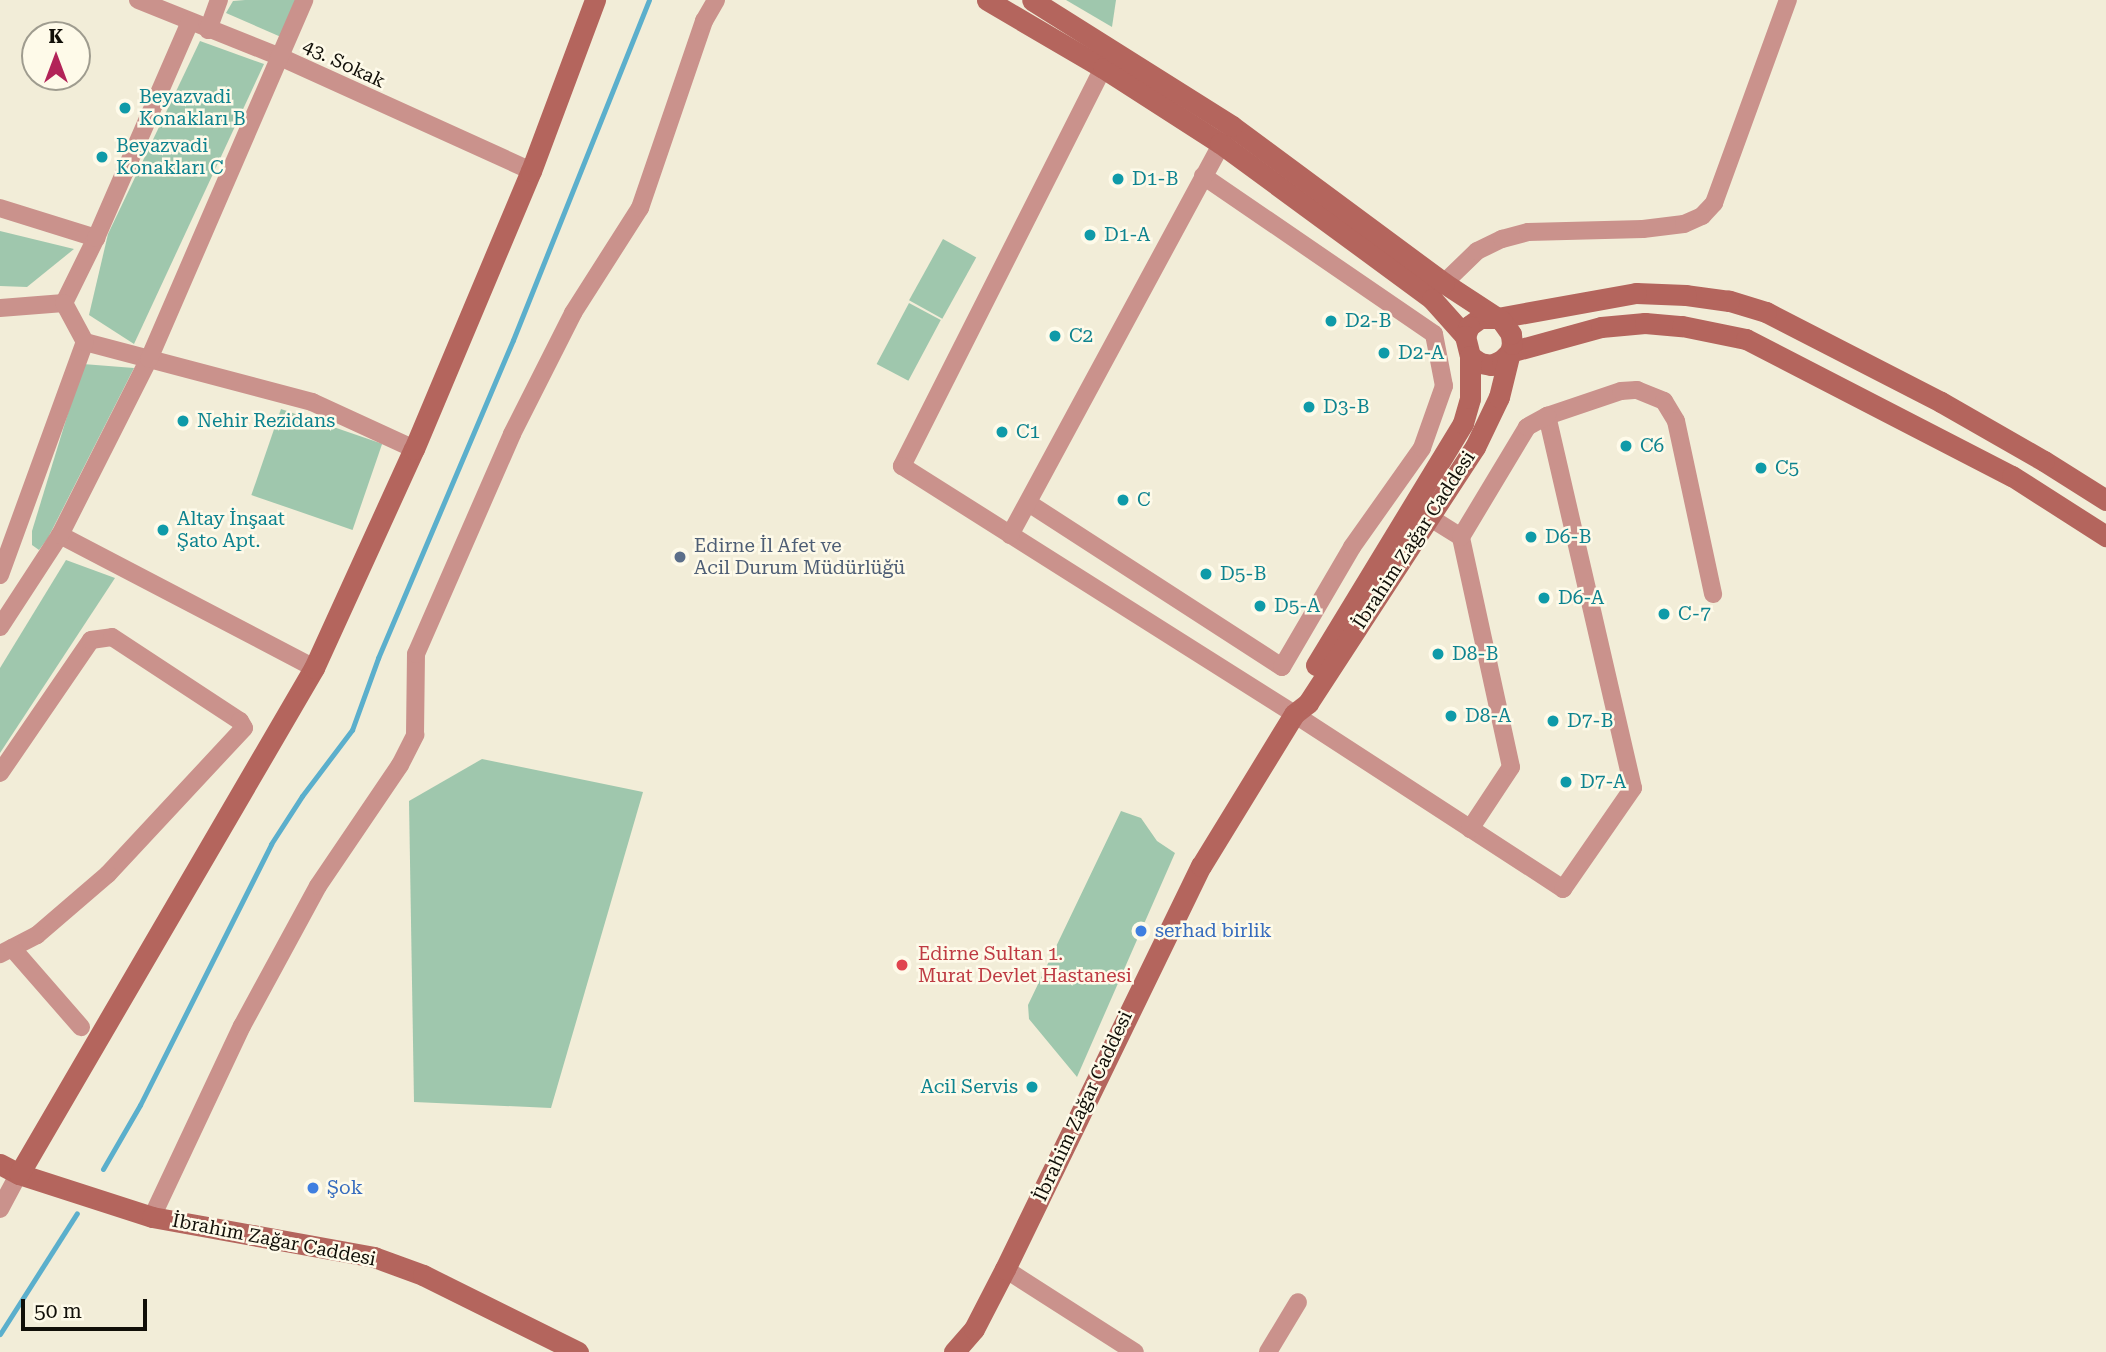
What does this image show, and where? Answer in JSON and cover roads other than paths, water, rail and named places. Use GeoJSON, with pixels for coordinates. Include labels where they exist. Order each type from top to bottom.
{"type":"FeatureCollection","features":[{"type":"Feature","properties":{"kind":"main road"},"geometry":{"type":"LineString","coordinates":[[10,1169],[314,668],[414,449],[531,171],[595,0]]}},
{"type":"Feature","properties":{"kind":"main road"},"geometry":{"type":"LineString","coordinates":[[987,0],[1103,68],[1226,134],[1432,299],[1480,363],[1490,365],[1502,360],[1510,352],[1601,327],[1645,323],[1682,326],[1746,339],[2012,476],[2106,536]]}},
{"type":"Feature","properties":{"kind":"main road"},"geometry":{"type":"LineString","coordinates":[[1032,0],[1497,318],[1506,325],[1511,334],[1510,352]]}},
{"type":"Feature","properties":{"kind":"main road"},"geometry":{"type":"LineString","coordinates":[[1467,346],[1474,321],[1636,293],[1686,295],[1754,308],[1941,402],[2106,500]]}},
{"type":"Feature","properties":{"kind":"main road","name":"İbrahim Zağar Caddesi"},"geometry":{"type":"LineString","coordinates":[[1294,714],[1295,699],[1463,423],[1470,398],[1467,346]]}},
{"type":"Feature","properties":{"kind":"main road","name":"İbrahim Zağar Caddesi"},"geometry":{"type":"LineString","coordinates":[[954,1352],[974,1329],[1005,1269],[1188,889],[1294,714],[1308,702],[1475,447],[1490,418],[1510,352]]}},
{"type":"Feature","properties":{"kind":"main road","name":"İbrahim Zağar Caddesi"},"geometry":{"type":"LineString","coordinates":[[10,1169],[152,1217],[374,1257],[434,1281],[579,1352]]}},
{"type":"Feature","properties":{"kind":"street","name":"43. Sokak"},"geometry":{"type":"LineString","coordinates":[[138,0],[278,56],[531,171]]}},
{"type":"Feature","properties":{"kind":"street"},"geometry":{"type":"LineString","coordinates":[[208,30],[219,0]]}},
{"type":"Feature","properties":{"kind":"street"},"geometry":{"type":"LineString","coordinates":[[0,627],[60,535],[149,359],[304,0]]}},
{"type":"Feature","properties":{"kind":"street"},"geometry":{"type":"LineString","coordinates":[[152,1217],[242,1026],[318,886],[400,765],[415,735],[416,654],[512,434],[573,313],[640,208],[704,21],[716,0]]}},
{"type":"Feature","properties":{"kind":"street"},"geometry":{"type":"LineString","coordinates":[[1444,283],[1477,251],[1502,239],[1528,232],[1643,229],[1684,224],[1702,216],[1714,203],[1788,0]]}},
{"type":"Feature","properties":{"kind":"street"},"geometry":{"type":"LineString","coordinates":[[64,303],[96,238],[190,22]]}},
{"type":"Feature","properties":{"kind":"street"},"geometry":{"type":"LineString","coordinates":[[1103,68],[902,466],[1294,714],[1563,889],[1633,788],[1547,416]]}},
{"type":"Feature","properties":{"kind":"street"},"geometry":{"type":"LineString","coordinates":[[1010,535],[1030,503],[1226,134]]}},
{"type":"Feature","properties":{"kind":"street"},"geometry":{"type":"LineString","coordinates":[[1030,503],[1282,667],[1352,547],[1422,448],[1444,386],[1434,334],[1203,176]]}},
{"type":"Feature","properties":{"kind":"street"},"geometry":{"type":"LineString","coordinates":[[0,208],[96,238]]}},
{"type":"Feature","properties":{"kind":"street"},"geometry":{"type":"LineString","coordinates":[[0,308],[64,303]]}},
{"type":"Feature","properties":{"kind":"street"},"geometry":{"type":"LineString","coordinates":[[64,303],[85,342],[312,402],[414,449]]}},
{"type":"Feature","properties":{"kind":"street"},"geometry":{"type":"LineString","coordinates":[[10,610],[0,575],[85,342]]}},
{"type":"Feature","properties":{"kind":"street"},"geometry":{"type":"LineString","coordinates":[[1470,830],[1511,767],[1461,537],[1527,427],[1547,416],[1621,391],[1637,390],[1664,401],[1676,421],[1713,594]]}},
{"type":"Feature","properties":{"kind":"street"},"geometry":{"type":"LineString","coordinates":[[1429,517],[1461,537]]}},
{"type":"Feature","properties":{"kind":"street"},"geometry":{"type":"LineString","coordinates":[[60,535],[314,668]]}},
{"type":"Feature","properties":{"kind":"street"},"geometry":{"type":"LineString","coordinates":[[0,773],[91,640],[112,637],[240,721],[244,728],[108,874],[37,935],[6,951],[80,1027]]}},
{"type":"Feature","properties":{"kind":"street"},"geometry":{"type":"LineString","coordinates":[[0,1209],[10,1169]]}},
{"type":"Feature","properties":{"kind":"street"},"geometry":{"type":"LineString","coordinates":[[1005,1269],[1135,1352]]}},
{"type":"Feature","properties":{"kind":"street"},"geometry":{"type":"LineString","coordinates":[[1268,1352],[1297,1302]]}},
{"type":"Feature","properties":{"kind":"waterway"},"geometry":{"type":"LineString","coordinates":[[103,1169],[140,1105],[271,844],[302,796],[352,730],[378,658],[513,340],[649,0]]}},
{"type":"Feature","properties":{"kind":"waterway"},"geometry":{"type":"LineString","coordinates":[[0,1334],[77,1213]]}},
{"type":"Feature","properties":{"kind":"place","name":"Beyazvadi Konakları B"},"geometry":{"type":"Point","coordinates":[125,108]}},
{"type":"Feature","properties":{"kind":"place","name":"Beyazvadi Konakları C"},"geometry":{"type":"Point","coordinates":[102,157]}},
{"type":"Feature","properties":{"kind":"place","name":"D1-B"},"geometry":{"type":"Point","coordinates":[1118,179]}},
{"type":"Feature","properties":{"kind":"place","name":"D1-A"},"geometry":{"type":"Point","coordinates":[1090,235]}},
{"type":"Feature","properties":{"kind":"place","name":"D2-B"},"geometry":{"type":"Point","coordinates":[1331,321]}},
{"type":"Feature","properties":{"kind":"place","name":"C2"},"geometry":{"type":"Point","coordinates":[1055,336]}},
{"type":"Feature","properties":{"kind":"place","name":"D2-A"},"geometry":{"type":"Point","coordinates":[1384,353]}},
{"type":"Feature","properties":{"kind":"place","name":"D3-B"},"geometry":{"type":"Point","coordinates":[1309,407]}},
{"type":"Feature","properties":{"kind":"place","name":"Nehir Rezidans"},"geometry":{"type":"Point","coordinates":[183,421]}},
{"type":"Feature","properties":{"kind":"place","name":"C1"},"geometry":{"type":"Point","coordinates":[1002,432]}},
{"type":"Feature","properties":{"kind":"place","name":"C6"},"geometry":{"type":"Point","coordinates":[1626,446]}},
{"type":"Feature","properties":{"kind":"place","name":"C5"},"geometry":{"type":"Point","coordinates":[1761,468]}},
{"type":"Feature","properties":{"kind":"place","name":"C"},"geometry":{"type":"Point","coordinates":[1123,500]}},
{"type":"Feature","properties":{"kind":"place","name":"Altay İnşaat Şato Apt."},"geometry":{"type":"Point","coordinates":[163,530]}},
{"type":"Feature","properties":{"kind":"place","name":"D6-B"},"geometry":{"type":"Point","coordinates":[1531,537]}},
{"type":"Feature","properties":{"kind":"place","name":"Edirne İl Afet ve Acil Durum Müdürlüğü"},"geometry":{"type":"Point","coordinates":[680,557]}},
{"type":"Feature","properties":{"kind":"place","name":"D5-B"},"geometry":{"type":"Point","coordinates":[1206,574]}},
{"type":"Feature","properties":{"kind":"place","name":"D6-A"},"geometry":{"type":"Point","coordinates":[1544,598]}},
{"type":"Feature","properties":{"kind":"place","name":"D5-A"},"geometry":{"type":"Point","coordinates":[1260,606]}},
{"type":"Feature","properties":{"kind":"place","name":"C-7"},"geometry":{"type":"Point","coordinates":[1664,614]}},
{"type":"Feature","properties":{"kind":"place","name":"D8-B"},"geometry":{"type":"Point","coordinates":[1438,654]}},
{"type":"Feature","properties":{"kind":"place","name":"D8-A"},"geometry":{"type":"Point","coordinates":[1451,716]}},
{"type":"Feature","properties":{"kind":"place","name":"D7-B"},"geometry":{"type":"Point","coordinates":[1553,721]}},
{"type":"Feature","properties":{"kind":"place","name":"D7-A"},"geometry":{"type":"Point","coordinates":[1566,782]}},
{"type":"Feature","properties":{"kind":"place","name":"serhad birlik"},"geometry":{"type":"Point","coordinates":[1141,931]}},
{"type":"Feature","properties":{"kind":"place","name":"Edirne Sultan 1. Murat Devlet Hastanesi"},"geometry":{"type":"Point","coordinates":[902,965]}},
{"type":"Feature","properties":{"kind":"place","name":"Acil Servis"},"geometry":{"type":"Point","coordinates":[1032,1087]}},
{"type":"Feature","properties":{"kind":"place","name":"Şok"},"geometry":{"type":"Point","coordinates":[313,1188]}}]}
